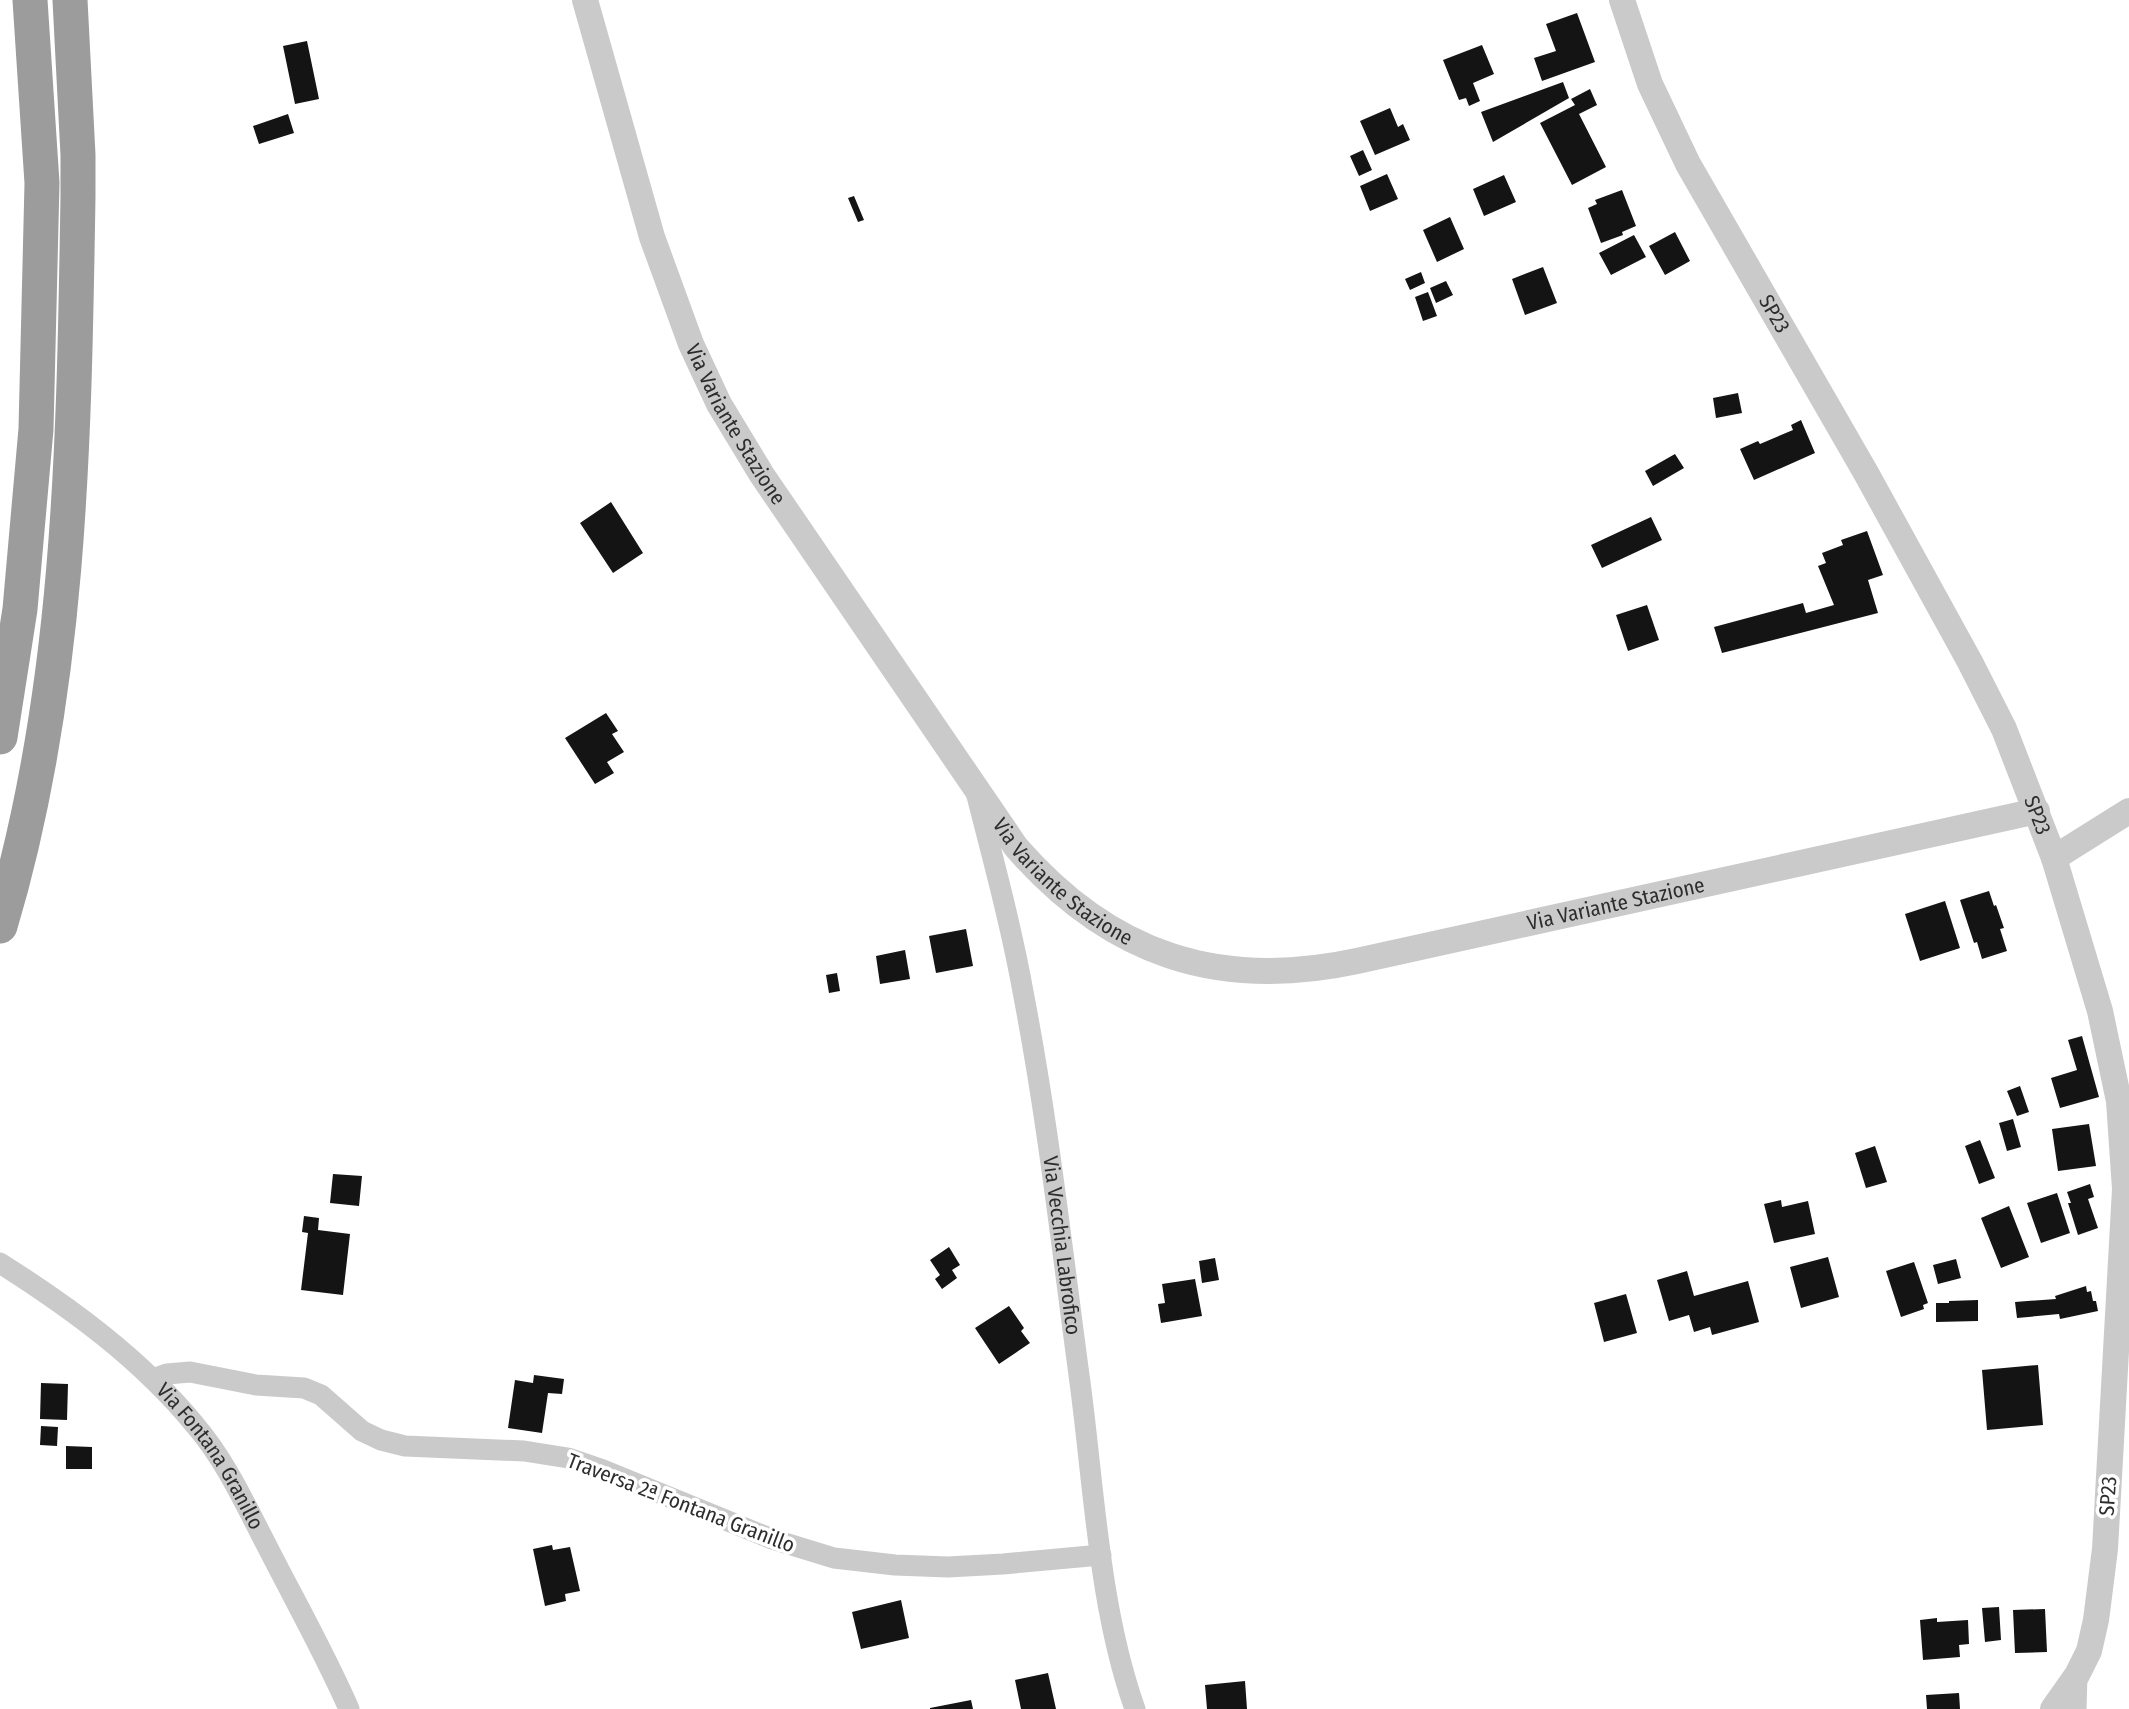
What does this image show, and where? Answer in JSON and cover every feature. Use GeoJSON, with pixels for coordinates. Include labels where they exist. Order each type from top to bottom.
{"type":"FeatureCollection","features":[{"type":"Feature","properties":{"kind":"highway"},"geometry":{"type":"LineString","coordinates":[[0,737],[20,609],[36,429],[41,183],[30,0]]}},
{"type":"Feature","properties":{"kind":"highway"},"geometry":{"type":"LineString","coordinates":[[0,926],[27,825],[45,732],[66,551],[78,196],[70,0]]}},
{"type":"Feature","properties":{"kind":"street","name":"Via Variante Stazione"},"geometry":{"type":"LineString","coordinates":[[585,0],[652,237],[686,332],[733,430],[1007,834],[1056,889],[1092,917],[1143,945],[1178,959],[1218,968],[1258,972],[1304,970],[1339,965],[2037,811]]}},
{"type":"Feature","properties":{"kind":"street","name":"SP23"},"geometry":{"type":"LineString","coordinates":[[1622,0],[1650,84],[1683,154],[1844,434],[1975,671],[2004,729],[2054,858],[2106,1034],[2119,1101],[2125,1174],[2102,1573],[2095,1631],[2089,1651],[2077,1675],[2053,1709]]}},
{"type":"Feature","properties":{"kind":"street","name":"Via Vecchia Labrofico"},"geometry":{"type":"LineString","coordinates":[[975,787],[1008,920],[1029,1021],[1055,1195],[1101,1555],[1118,1646],[1135,1709]]}},
{"type":"Feature","properties":{"kind":"street"},"geometry":{"type":"LineString","coordinates":[[2054,858],[2129,811]]}},
{"type":"Feature","properties":{"kind":"street","name":"Via Fontana Granillo"},"geometry":{"type":"LineString","coordinates":[[0,1263],[84,1321],[153,1379],[197,1426],[225,1467],[323,1653],[349,1709]]}},
{"type":"Feature","properties":{"kind":"street","name":"Traversa 2ª Fontana Granillo"},"geometry":{"type":"LineString","coordinates":[[153,1379],[167,1374],[190,1372],[256,1385],[304,1388],[321,1395],[362,1431],[381,1440],[405,1446],[524,1451],[568,1458],[780,1542],[834,1558],[895,1565],[948,1567],[1101,1555]]}},
{"type":"Feature","properties":{"kind":"street"},"geometry":{"type":"LineString","coordinates":[[2076,1709],[2077,1675]]}},
{"type":"Feature","properties":{"kind":"building"},"geometry":{"type":"Polygon","coordinates":[[[1577,13],[1595,62],[1542,81],[1534,58],[1556,51],[1546,24],[1577,13]]]}},
{"type":"Feature","properties":{"kind":"building"},"geometry":{"type":"Polygon","coordinates":[[[307,41],[319,99],[295,104],[283,46],[307,41]]]}},
{"type":"Feature","properties":{"kind":"building"},"geometry":{"type":"Polygon","coordinates":[[[1482,45],[1494,74],[1473,83],[1480,101],[1469,106],[1466,98],[1459,100],[1443,60],[1482,45]]]}},
{"type":"Feature","properties":{"kind":"building"},"geometry":{"type":"Polygon","coordinates":[[[1563,82],[1569,98],[1493,142],[1481,112],[1563,82]]]}},
{"type":"Feature","properties":{"kind":"building"},"geometry":{"type":"Polygon","coordinates":[[[1590,89],[1597,105],[1579,114],[1606,167],[1572,185],[1540,123],[1575,105],[1571,99],[1590,89]]]}},
{"type":"Feature","properties":{"kind":"building"},"geometry":{"type":"Polygon","coordinates":[[[1390,108],[1398,127],[1403,124],[1410,140],[1375,155],[1360,121],[1390,108]]]}},
{"type":"Feature","properties":{"kind":"building"},"geometry":{"type":"Polygon","coordinates":[[[288,114],[294,133],[259,144],[253,126],[288,114]]]}},
{"type":"Feature","properties":{"kind":"building"},"geometry":{"type":"Polygon","coordinates":[[[1363,150],[1372,170],[1359,176],[1350,156],[1363,150]]]}},
{"type":"Feature","properties":{"kind":"building"},"geometry":{"type":"Polygon","coordinates":[[[1387,174],[1398,199],[1370,211],[1360,186],[1387,174]]]}},
{"type":"Feature","properties":{"kind":"building"},"geometry":{"type":"Polygon","coordinates":[[[1504,175],[1516,202],[1484,216],[1473,189],[1504,175]]]}},
{"type":"Feature","properties":{"kind":"building"},"geometry":{"type":"Polygon","coordinates":[[[1622,190],[1636,226],[1622,232],[1623,235],[1601,243],[1588,208],[1597,204],[1595,200],[1622,190]]]}},
{"type":"Feature","properties":{"kind":"building"},"geometry":{"type":"Polygon","coordinates":[[[854,196],[864,220],[858,222],[848,198],[854,196]]]}},
{"type":"Feature","properties":{"kind":"building"},"geometry":{"type":"Polygon","coordinates":[[[1450,217],[1464,249],[1437,262],[1423,230],[1450,217]]]}},
{"type":"Feature","properties":{"kind":"building"},"geometry":{"type":"Polygon","coordinates":[[[1675,232],[1690,261],[1665,275],[1649,246],[1675,232]]]}},
{"type":"Feature","properties":{"kind":"building"},"geometry":{"type":"Polygon","coordinates":[[[1634,235],[1646,257],[1611,275],[1599,253],[1634,235]]]}},
{"type":"Feature","properties":{"kind":"building"},"geometry":{"type":"Polygon","coordinates":[[[1543,267],[1557,303],[1525,315],[1512,279],[1543,267]]]}},
{"type":"Feature","properties":{"kind":"building"},"geometry":{"type":"Polygon","coordinates":[[[1421,272],[1425,283],[1410,290],[1405,279],[1421,272]]]}},
{"type":"Feature","properties":{"kind":"building"},"geometry":{"type":"Polygon","coordinates":[[[1446,281],[1453,295],[1436,303],[1430,288],[1446,281]]]}},
{"type":"Feature","properties":{"kind":"building"},"geometry":{"type":"Polygon","coordinates":[[[1428,292],[1437,316],[1423,321],[1415,297],[1428,292]]]}},
{"type":"Feature","properties":{"kind":"building"},"geometry":{"type":"Polygon","coordinates":[[[1738,393],[1742,413],[1716,418],[1713,398],[1738,393]]]}},
{"type":"Feature","properties":{"kind":"building"},"geometry":{"type":"Polygon","coordinates":[[[1801,420],[1815,453],[1754,480],[1740,449],[1793,430],[1791,425],[1801,420]]]}},
{"type":"Feature","properties":{"kind":"building"},"geometry":{"type":"Polygon","coordinates":[[[1675,454],[1684,468],[1653,486],[1645,471],[1675,454]]]}},
{"type":"Feature","properties":{"kind":"building"},"geometry":{"type":"Polygon","coordinates":[[[611,502],[643,553],[613,573],[580,523],[611,502]]]}},
{"type":"Feature","properties":{"kind":"building"},"geometry":{"type":"Polygon","coordinates":[[[1651,517],[1662,540],[1602,568],[1591,545],[1651,517]]]}},
{"type":"Feature","properties":{"kind":"building"},"geometry":{"type":"Polygon","coordinates":[[[1867,531],[1883,575],[1868,580],[1878,613],[1722,653],[1714,627],[1803,603],[1806,613],[1834,605],[1818,566],[1826,563],[1822,553],[1843,545],[1841,540],[1867,531]]]}},
{"type":"Feature","properties":{"kind":"building"},"geometry":{"type":"Polygon","coordinates":[[[1647,605],[1659,640],[1628,651],[1616,615],[1647,605]]]}},
{"type":"Feature","properties":{"kind":"building"},"geometry":{"type":"Polygon","coordinates":[[[606,713],[618,731],[612,734],[624,752],[607,762],[614,773],[595,784],[565,738],[606,713]]]}},
{"type":"Feature","properties":{"kind":"building"},"geometry":{"type":"Polygon","coordinates":[[[1989,891],[2004,928],[2000,929],[2007,951],[1982,959],[1960,900],[1989,891]]]}},
{"type":"Feature","properties":{"kind":"building"},"geometry":{"type":"Polygon","coordinates":[[[1945,901],[1960,948],[1920,961],[1905,914],[1945,901]]]}},
{"type":"Feature","properties":{"kind":"building"},"geometry":{"type":"Polygon","coordinates":[[[966,929],[973,966],[936,973],[929,936],[966,929]]]}},
{"type":"Feature","properties":{"kind":"building"},"geometry":{"type":"Polygon","coordinates":[[[905,950],[910,979],[880,984],[876,956],[905,950]]]}},
{"type":"Feature","properties":{"kind":"building"},"geometry":{"type":"Polygon","coordinates":[[[837,973],[840,991],[829,993],[826,975],[837,973]]]}},
{"type":"Feature","properties":{"kind":"building"},"geometry":{"type":"Polygon","coordinates":[[[2082,1036],[2099,1097],[2060,1108],[2051,1078],[2077,1070],[2068,1040],[2082,1036]]]}},
{"type":"Feature","properties":{"kind":"building"},"geometry":{"type":"Polygon","coordinates":[[[2020,1086],[2029,1112],[2017,1116],[2007,1091],[2020,1086]]]}},
{"type":"Feature","properties":{"kind":"building"},"geometry":{"type":"Polygon","coordinates":[[[2013,1119],[2021,1147],[2007,1151],[1999,1123],[2013,1119]]]}},
{"type":"Feature","properties":{"kind":"building"},"geometry":{"type":"Polygon","coordinates":[[[2089,1124],[2096,1166],[2058,1171],[2052,1129],[2089,1124]]]}},
{"type":"Feature","properties":{"kind":"building"},"geometry":{"type":"Polygon","coordinates":[[[1980,1140],[1995,1178],[1979,1184],[1965,1146],[1980,1140]]]}},
{"type":"Feature","properties":{"kind":"building"},"geometry":{"type":"Polygon","coordinates":[[[1875,1146],[1887,1182],[1866,1188],[1855,1153],[1875,1146]]]}},
{"type":"Feature","properties":{"kind":"building"},"geometry":{"type":"Polygon","coordinates":[[[333,1174],[362,1176],[359,1206],[330,1203],[333,1174]]]}},
{"type":"Feature","properties":{"kind":"building"},"geometry":{"type":"Polygon","coordinates":[[[2090,1184],[2094,1197],[2088,1199],[2098,1228],[2078,1235],[2067,1192],[2090,1184]]]}},
{"type":"Feature","properties":{"kind":"building"},"geometry":{"type":"Polygon","coordinates":[[[2057,1193],[2070,1233],[2041,1243],[2027,1203],[2057,1193]]]}},
{"type":"Feature","properties":{"kind":"building"},"geometry":{"type":"Polygon","coordinates":[[[1781,1200],[1782,1207],[1808,1201],[1815,1234],[1774,1243],[1764,1204],[1781,1200]]]}},
{"type":"Feature","properties":{"kind":"building"},"geometry":{"type":"Polygon","coordinates":[[[2009,1206],[2029,1257],[2001,1268],[1981,1218],[2009,1206]]]}},
{"type":"Feature","properties":{"kind":"building"},"geometry":{"type":"Polygon","coordinates":[[[304,1216],[319,1218],[318,1230],[350,1234],[343,1295],[301,1290],[308,1233],[302,1232],[304,1216]]]}},
{"type":"Feature","properties":{"kind":"building"},"geometry":{"type":"Polygon","coordinates":[[[949,1247],[960,1265],[952,1270],[957,1278],[942,1289],[935,1279],[940,1275],[930,1260],[949,1247]]]}},
{"type":"Feature","properties":{"kind":"building"},"geometry":{"type":"Polygon","coordinates":[[[1828,1257],[1839,1297],[1801,1308],[1790,1267],[1828,1257]]]}},
{"type":"Feature","properties":{"kind":"building"},"geometry":{"type":"Polygon","coordinates":[[[1215,1258],[1219,1280],[1202,1283],[1199,1261],[1215,1258]]]}},
{"type":"Feature","properties":{"kind":"building"},"geometry":{"type":"Polygon","coordinates":[[[1956,1259],[1961,1278],[1938,1284],[1933,1265],[1956,1259]]]}},
{"type":"Feature","properties":{"kind":"building"},"geometry":{"type":"Polygon","coordinates":[[[1914,1262],[1928,1303],[1923,1305],[1924,1309],[1901,1317],[1886,1271],[1914,1262]]]}},
{"type":"Feature","properties":{"kind":"building"},"geometry":{"type":"Polygon","coordinates":[[[1687,1271],[1694,1296],[1748,1281],[1759,1322],[1712,1335],[1710,1327],[1694,1332],[1689,1315],[1669,1321],[1657,1280],[1687,1271]]]}},
{"type":"Feature","properties":{"kind":"building"},"geometry":{"type":"Polygon","coordinates":[[[1195,1279],[1202,1316],[1161,1323],[1158,1304],[1165,1303],[1162,1284],[1195,1279]]]}},
{"type":"Feature","properties":{"kind":"building"},"geometry":{"type":"Polygon","coordinates":[[[2086,1286],[2087,1292],[2091,1291],[2093,1301],[2096,1301],[2098,1311],[2060,1319],[2059,1314],[2017,1318],[2015,1302],[2056,1299],[2055,1296],[2086,1286]]]}},
{"type":"Feature","properties":{"kind":"building"},"geometry":{"type":"Polygon","coordinates":[[[1626,1294],[1637,1333],[1604,1342],[1594,1303],[1626,1294]]]}},
{"type":"Feature","properties":{"kind":"building"},"geometry":{"type":"Polygon","coordinates":[[[1978,1300],[1978,1321],[1936,1322],[1936,1303],[1978,1300]]]}},
{"type":"Feature","properties":{"kind":"building"},"geometry":{"type":"Polygon","coordinates":[[[1009,1306],[1024,1328],[1021,1331],[1030,1343],[999,1364],[975,1328],[1009,1306]]]}},
{"type":"Feature","properties":{"kind":"building"},"geometry":{"type":"Polygon","coordinates":[[[2038,1365],[2043,1425],[1987,1430],[1982,1370],[2038,1365]]]}},
{"type":"Feature","properties":{"kind":"building"},"geometry":{"type":"Polygon","coordinates":[[[534,1375],[564,1379],[562,1394],[548,1393],[542,1433],[508,1428],[515,1380],[533,1383],[534,1375]]]}},
{"type":"Feature","properties":{"kind":"building"},"geometry":{"type":"Polygon","coordinates":[[[41,1383],[68,1384],[67,1420],[40,1419],[41,1383]]]}},
{"type":"Feature","properties":{"kind":"building"},"geometry":{"type":"Polygon","coordinates":[[[41,1426],[58,1427],[57,1446],[40,1445],[41,1426]]]}},
{"type":"Feature","properties":{"kind":"building"},"geometry":{"type":"Polygon","coordinates":[[[66,1446],[92,1447],[92,1469],[66,1469],[66,1446]]]}},
{"type":"Feature","properties":{"kind":"building"},"geometry":{"type":"Polygon","coordinates":[[[552,1545],[553,1550],[570,1547],[580,1591],[565,1594],[566,1601],[545,1606],[533,1549],[552,1545]]]}},
{"type":"Feature","properties":{"kind":"building"},"geometry":{"type":"Polygon","coordinates":[[[901,1600],[909,1638],[861,1649],[852,1612],[901,1600]]]}},
{"type":"Feature","properties":{"kind":"building"},"geometry":{"type":"Polygon","coordinates":[[[1999,1607],[2001,1640],[1985,1642],[1982,1608],[1999,1607]]]}},
{"type":"Feature","properties":{"kind":"building"},"geometry":{"type":"Polygon","coordinates":[[[2045,1609],[2047,1652],[2015,1653],[2013,1610],[2045,1609]]]}},
{"type":"Feature","properties":{"kind":"building"},"geometry":{"type":"Polygon","coordinates":[[[1937,1618],[1937,1622],[1968,1620],[1969,1644],[1959,1645],[1960,1657],[1923,1660],[1920,1620],[1937,1618]]]}},
{"type":"Feature","properties":{"kind":"building"},"geometry":{"type":"Polygon","coordinates":[[[1048,1673],[1056,1709],[1021,1709],[1015,1680],[1048,1673]]]}},
{"type":"Feature","properties":{"kind":"building"},"geometry":{"type":"Polygon","coordinates":[[[1245,1681],[1247,1709],[1207,1709],[1205,1685],[1245,1681]]]}},
{"type":"Feature","properties":{"kind":"building"},"geometry":{"type":"Polygon","coordinates":[[[1959,1693],[1960,1709],[1927,1709],[1926,1695],[1959,1693]]]}},
{"type":"Feature","properties":{"kind":"building"},"geometry":{"type":"Polygon","coordinates":[[[971,1700],[973,1709],[930,1709],[930,1708],[971,1700]]]}}]}
